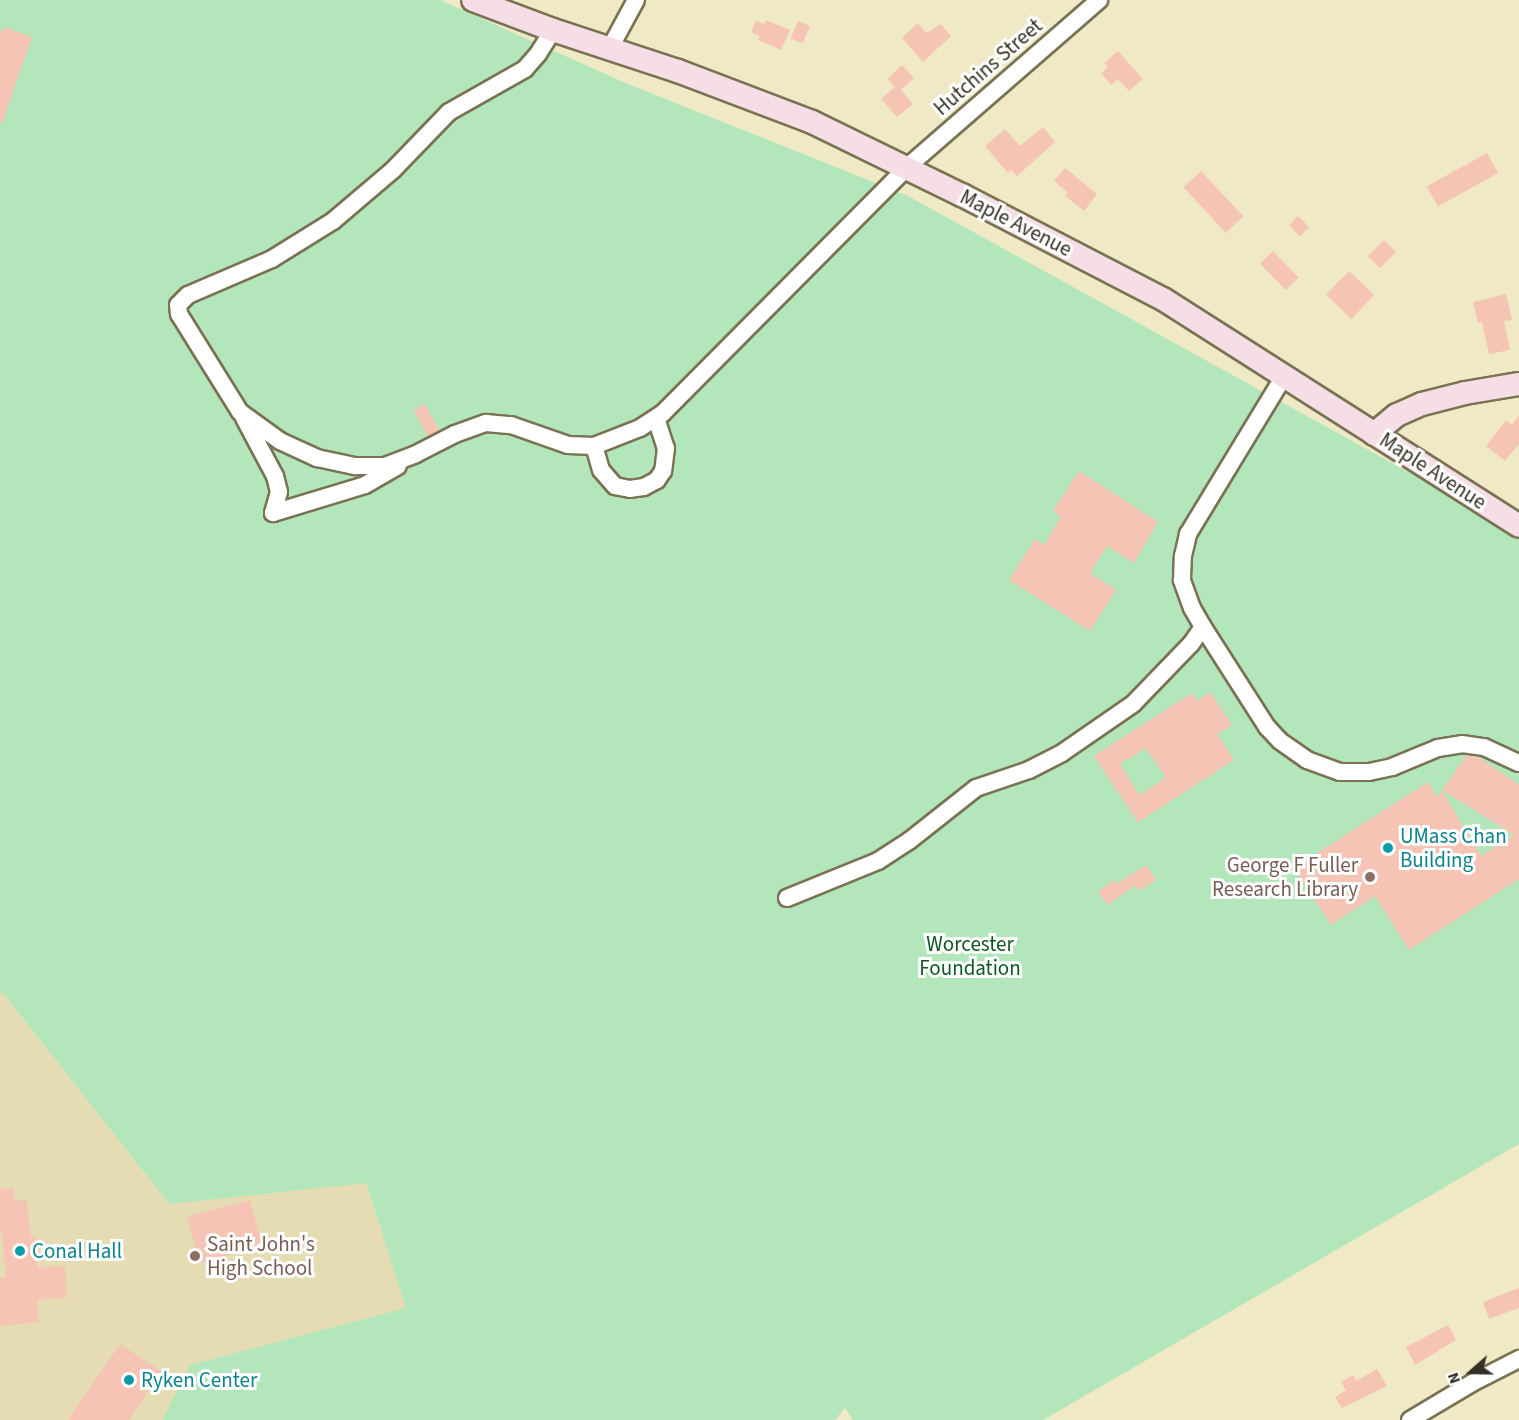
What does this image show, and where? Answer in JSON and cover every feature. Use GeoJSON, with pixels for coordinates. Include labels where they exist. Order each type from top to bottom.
{"type":"FeatureCollection","features":[{"type":"Feature","properties":{"kind":"main road","name":"Maple Avenue"},"geometry":{"type":"LineString","coordinates":[[473,0],[812,122],[906,168],[1144,288],[1519,526]]}},
{"type":"Feature","properties":{"kind":"main road"},"geometry":{"type":"LineString","coordinates":[[1374,434],[1397,416],[1422,404],[1465,393],[1519,384]]}},
{"type":"Feature","properties":{"kind":"street"},"geometry":{"type":"LineString","coordinates":[[610,48],[636,0]]}},
{"type":"Feature","properties":{"kind":"street","name":"Hutchins Street"},"geometry":{"type":"LineString","coordinates":[[594,446],[633,431],[656,418],[906,168],[1099,0]]}},
{"type":"Feature","properties":{"kind":"street"},"geometry":{"type":"LineString","coordinates":[[553,30],[530,65],[517,75],[484,90],[449,112],[393,170],[333,221],[272,259],[194,291],[178,305],[181,317],[240,412],[275,476],[279,492],[273,513],[365,485],[406,459],[455,434],[486,423],[511,425],[568,445],[594,446],[601,470],[615,486],[630,489],[649,485],[660,476],[666,460],[664,435],[656,418]]}},
{"type":"Feature","properties":{"kind":"street"},"geometry":{"type":"LineString","coordinates":[[1284,376],[1188,534],[1183,556],[1182,580],[1192,608],[1203,627],[1267,727],[1307,760],[1340,772],[1369,772],[1392,767],[1438,748],[1462,744],[1484,747],[1519,763]]}},
{"type":"Feature","properties":{"kind":"street"},"geometry":{"type":"LineString","coordinates":[[240,412],[280,441],[317,458],[370,467],[406,459]]}},
{"type":"Feature","properties":{"kind":"street"},"geometry":{"type":"LineString","coordinates":[[787,898],[878,861],[909,841],[976,788],[1029,770],[1062,753],[1133,704],[1191,644],[1203,627]]}},
{"type":"Feature","properties":{"kind":"street"},"geometry":{"type":"LineString","coordinates":[[1410,1420],[1472,1383],[1519,1359]]}},
{"type":"Feature","properties":{"kind":"shaded area","name":"Saint John's High School"},"geometry":{"type":"Polygon","coordinates":[[[0,993],[3,993],[169,1204],[365,1182],[407,1308],[190,1365],[162,1420],[0,1420],[0,993]]]}},
{"type":"Feature","properties":{"kind":"green space","name":"Worcester Foundation"},"geometry":{"type":"Polygon","coordinates":[[[0,0],[440,0],[628,84],[908,196],[1519,533],[1519,1144],[1043,1420],[853,1420],[845,1408],[835,1420],[162,1420],[190,1365],[406,1308],[366,1183],[169,1204],[3,993],[0,993],[0,0]]]}},
{"type":"Feature","properties":{"kind":"building"},"geometry":{"type":"Polygon","coordinates":[[[756,20],[764,24],[766,20],[790,30],[781,50],[758,40],[760,36],[751,32],[756,20]]]}},
{"type":"Feature","properties":{"kind":"building"},"geometry":{"type":"Polygon","coordinates":[[[798,21],[810,26],[803,44],[791,38],[798,21]]]}},
{"type":"Feature","properties":{"kind":"building"},"geometry":{"type":"Polygon","coordinates":[[[918,23],[926,33],[941,24],[951,36],[923,62],[902,38],[918,23]]]}},
{"type":"Feature","properties":{"kind":"building"},"geometry":{"type":"Polygon","coordinates":[[[3,27],[32,37],[2,124],[0,123],[0,34],[3,27]]]}},
{"type":"Feature","properties":{"kind":"building"},"geometry":{"type":"Polygon","coordinates":[[[1118,51],[1143,79],[1129,91],[1118,79],[1111,85],[1101,73],[1108,67],[1104,63],[1118,51]]]}},
{"type":"Feature","properties":{"kind":"building"},"geometry":{"type":"Polygon","coordinates":[[[902,65],[914,78],[901,90],[913,104],[897,117],[881,99],[895,87],[887,79],[902,65]]]}},
{"type":"Feature","properties":{"kind":"building"},"geometry":{"type":"Polygon","coordinates":[[[1043,127],[1055,142],[1017,176],[1011,170],[1008,173],[985,146],[1005,129],[1020,146],[1043,127]]]}},
{"type":"Feature","properties":{"kind":"building"},"geometry":{"type":"Polygon","coordinates":[[[1487,153],[1498,173],[1438,207],[1427,186],[1487,153]]]}},
{"type":"Feature","properties":{"kind":"building"},"geometry":{"type":"Polygon","coordinates":[[[1065,168],[1097,194],[1084,211],[1065,196],[1068,193],[1054,181],[1065,168]]]}},
{"type":"Feature","properties":{"kind":"building"},"geometry":{"type":"Polygon","coordinates":[[[1201,171],[1243,216],[1226,233],[1183,187],[1201,171]]]}},
{"type":"Feature","properties":{"kind":"building"},"geometry":{"type":"Polygon","coordinates":[[[1298,216],[1309,227],[1300,237],[1289,225],[1298,216]]]}},
{"type":"Feature","properties":{"kind":"building"},"geometry":{"type":"Polygon","coordinates":[[[1384,240],[1396,252],[1380,268],[1368,256],[1384,240]]]}},
{"type":"Feature","properties":{"kind":"building"},"geometry":{"type":"Polygon","coordinates":[[[1273,251],[1299,278],[1286,290],[1260,264],[1273,251]]]}},
{"type":"Feature","properties":{"kind":"building"},"geometry":{"type":"Polygon","coordinates":[[[1349,271],[1374,295],[1351,319],[1326,295],[1349,271]]]}},
{"type":"Feature","properties":{"kind":"building"},"geometry":{"type":"Polygon","coordinates":[[[1506,294],[1512,320],[1504,321],[1510,350],[1489,354],[1482,322],[1478,323],[1473,302],[1506,294]]]}},
{"type":"Feature","properties":{"kind":"building"},"geometry":{"type":"Polygon","coordinates":[[[425,404],[439,430],[428,437],[414,410],[425,404]]]}},
{"type":"Feature","properties":{"kind":"building"},"geometry":{"type":"Polygon","coordinates":[[[1519,415],[1519,444],[1505,461],[1486,446],[1506,420],[1512,425],[1519,415]]]}},
{"type":"Feature","properties":{"kind":"building"},"geometry":{"type":"Polygon","coordinates":[[[1079,471],[1158,522],[1134,563],[1107,546],[1090,573],[1116,590],[1090,631],[1009,580],[1035,539],[1044,545],[1061,517],[1053,511],[1079,471]]]}},
{"type":"Feature","properties":{"kind":"building"},"geometry":{"type":"Polygon","coordinates":[[[1210,692],[1232,725],[1217,734],[1234,760],[1138,822],[1094,756],[1192,693],[1197,701],[1210,692]],[[1146,748],[1120,764],[1139,795],[1166,778],[1146,748]]]}},
{"type":"Feature","properties":{"kind":"building","name":"UMass Chan Building"},"geometry":{"type":"Polygon","coordinates":[[[1467,755],[1478,757],[1519,785],[1519,879],[1409,950],[1375,896],[1331,925],[1294,868],[1428,782],[1437,797],[1442,791],[1481,856],[1514,835],[1442,790],[1467,755]]]}},
{"type":"Feature","properties":{"kind":"building"},"geometry":{"type":"Polygon","coordinates":[[[1146,865],[1156,880],[1139,891],[1135,885],[1108,905],[1098,892],[1113,880],[1116,884],[1146,865]]]}},
{"type":"Feature","properties":{"kind":"building","name":"Conal Hall"},"geometry":{"type":"Polygon","coordinates":[[[13,1188],[14,1201],[27,1200],[31,1237],[35,1236],[38,1268],[65,1266],[67,1297],[37,1300],[39,1322],[0,1326],[0,1278],[6,1277],[2,1233],[0,1233],[0,1189],[13,1188]]]}},
{"type":"Feature","properties":{"kind":"building"},"geometry":{"type":"Polygon","coordinates":[[[250,1200],[262,1246],[200,1263],[187,1217],[250,1200]]]}},
{"type":"Feature","properties":{"kind":"building"},"geometry":{"type":"Polygon","coordinates":[[[1519,1288],[1519,1308],[1489,1319],[1483,1302],[1519,1288]]]}},
{"type":"Feature","properties":{"kind":"building"},"geometry":{"type":"Polygon","coordinates":[[[1448,1325],[1456,1340],[1415,1365],[1406,1347],[1448,1325]]]}},
{"type":"Feature","properties":{"kind":"building","name":"Ryken Center"},"geometry":{"type":"Polygon","coordinates":[[[120,1344],[161,1371],[129,1420],[68,1420],[120,1344]]]}},
{"type":"Feature","properties":{"kind":"building"},"geometry":{"type":"Polygon","coordinates":[[[1377,1369],[1387,1386],[1342,1408],[1335,1397],[1346,1390],[1341,1382],[1353,1375],[1356,1381],[1377,1369]]]}},
{"type":"Feature","properties":{"kind":"place","name":"UMass Chan Building"},"geometry":{"type":"Point","coordinates":[1388,848]}},
{"type":"Feature","properties":{"kind":"place","name":"George F Fuller Research Library"},"geometry":{"type":"Point","coordinates":[1370,877]}},
{"type":"Feature","properties":{"kind":"place","name":"Conal Hall"},"geometry":{"type":"Point","coordinates":[20,1251]}},
{"type":"Feature","properties":{"kind":"place","name":"Saint John's High School"},"geometry":{"type":"Point","coordinates":[195,1256]}},
{"type":"Feature","properties":{"kind":"place","name":"Ryken Center"},"geometry":{"type":"Point","coordinates":[129,1380]}}]}
